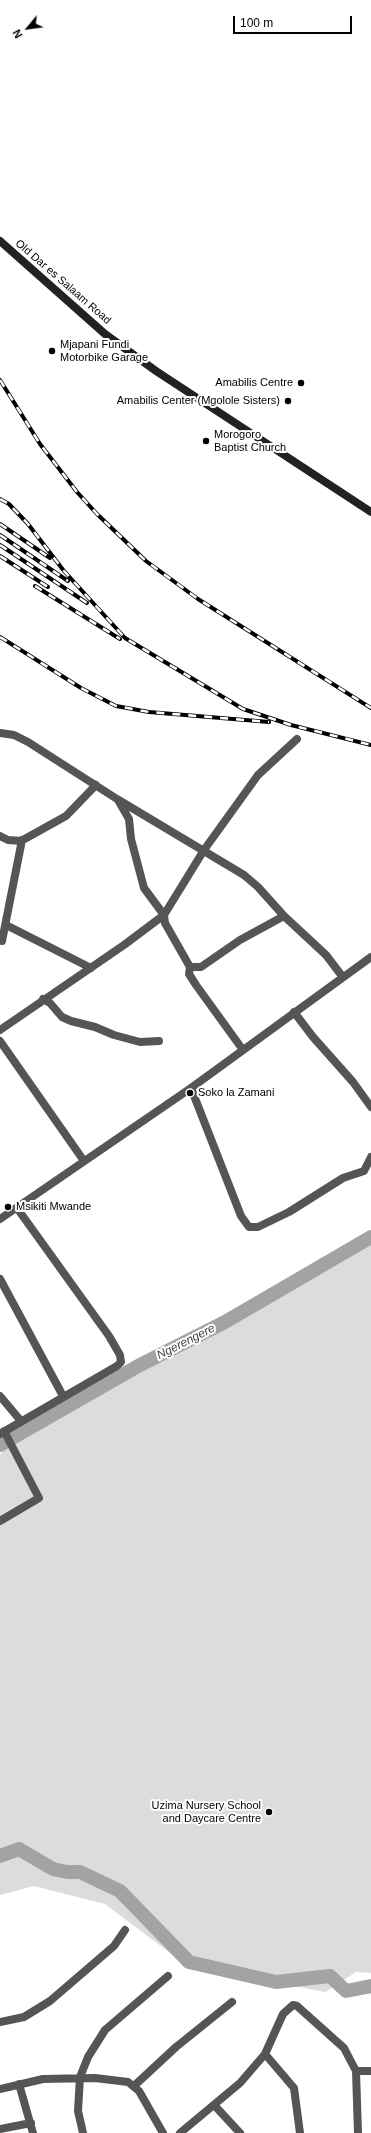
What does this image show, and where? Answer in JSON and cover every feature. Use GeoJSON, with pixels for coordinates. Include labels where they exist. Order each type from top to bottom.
{"type":"FeatureCollection","features":[{"type":"Feature","properties":{"kind":"main road","name":"Old Dar es Salaam Road"},"geometry":{"type":"LineString","coordinates":[[0,241],[26,266],[105,334],[156,371],[371,512]]}},
{"type":"Feature","properties":{"kind":"street"},"geometry":{"type":"LineString","coordinates":[[0,733],[14,735],[24,740],[117,799],[244,875],[258,887],[284,916],[321,950],[342,976]]}},
{"type":"Feature","properties":{"kind":"street"},"geometry":{"type":"LineString","coordinates":[[0,1030],[91,968],[164,915],[204,850],[258,775],[297,739]]}},
{"type":"Feature","properties":{"kind":"street"},"geometry":{"type":"LineString","coordinates":[[0,836],[8,840],[19,842],[66,816],[96,785]]}},
{"type":"Feature","properties":{"kind":"street"},"geometry":{"type":"LineString","coordinates":[[117,799],[129,819],[131,839],[143,886],[164,915],[165,923],[190,967],[189,974],[197,988],[243,1050]]}},
{"type":"Feature","properties":{"kind":"street"},"geometry":{"type":"LineString","coordinates":[[2,941],[22,840]]}},
{"type":"Feature","properties":{"kind":"street"},"geometry":{"type":"LineString","coordinates":[[190,967],[201,967],[240,940],[284,916]]}},
{"type":"Feature","properties":{"kind":"street"},"geometry":{"type":"LineString","coordinates":[[6,925],[91,968]]}},
{"type":"Feature","properties":{"kind":"street"},"geometry":{"type":"LineString","coordinates":[[0,1219],[191,1088],[342,976],[371,957]]}},
{"type":"Feature","properties":{"kind":"street"},"geometry":{"type":"LineString","coordinates":[[44,999],[50,1003],[62,1016],[71,1021],[95,1027],[114,1035],[140,1042],[159,1041]]}},
{"type":"Feature","properties":{"kind":"street"},"geometry":{"type":"LineString","coordinates":[[294,1012],[313,1037],[352,1082],[371,1108]]}},
{"type":"Feature","properties":{"kind":"street"},"geometry":{"type":"LineString","coordinates":[[0,1041],[84,1161]]}},
{"type":"Feature","properties":{"kind":"street"},"geometry":{"type":"LineString","coordinates":[[191,1088],[241,1216],[249,1227],[258,1227],[289,1212],[343,1178],[364,1171],[371,1157]]}},
{"type":"Feature","properties":{"kind":"street"},"geometry":{"type":"LineString","coordinates":[[0,1521],[39,1498],[2,1433],[63,1396],[117,1366],[121,1362],[120,1355],[109,1336],[17,1208]]}},
{"type":"Feature","properties":{"kind":"street"},"geometry":{"type":"LineString","coordinates":[[0,1279],[63,1396]]}},
{"type":"Feature","properties":{"kind":"street"},"geometry":{"type":"LineString","coordinates":[[0,1396],[21,1421]]}},
{"type":"Feature","properties":{"kind":"street"},"geometry":{"type":"LineString","coordinates":[[0,2022],[24,2017],[50,2001],[114,1946],[125,1930]]}},
{"type":"Feature","properties":{"kind":"street"},"geometry":{"type":"LineString","coordinates":[[83,2133],[78,2111],[80,2077],[88,2057],[104,2030],[168,1976]]}},
{"type":"Feature","properties":{"kind":"street"},"geometry":{"type":"LineString","coordinates":[[134,2086],[176,2047],[232,2002]]}},
{"type":"Feature","properties":{"kind":"street"},"geometry":{"type":"LineString","coordinates":[[180,2133],[215,2106],[240,2083],[265,2054],[283,2014],[289,2008],[297,2006],[344,2048],[356,2071],[358,2133]]}},
{"type":"Feature","properties":{"kind":"street"},"geometry":{"type":"LineString","coordinates":[[265,2054],[294,2088],[300,2133]]}},
{"type":"Feature","properties":{"kind":"street"},"geometry":{"type":"LineString","coordinates":[[356,2071],[371,2071]]}},
{"type":"Feature","properties":{"kind":"street"},"geometry":{"type":"LineString","coordinates":[[0,2090],[43,2079],[80,2077],[124,2081],[134,2086],[144,2099],[163,2133]]}},
{"type":"Feature","properties":{"kind":"street"},"geometry":{"type":"LineString","coordinates":[[19,2084],[33,2133]]}},
{"type":"Feature","properties":{"kind":"street"},"geometry":{"type":"LineString","coordinates":[[215,2106],[240,2133]]}},
{"type":"Feature","properties":{"kind":"street"},"geometry":{"type":"LineString","coordinates":[[0,2129],[31,2123]]}},
{"type":"Feature","properties":{"kind":"shaded area"},"geometry":{"type":"Polygon","coordinates":[[[371,1240],[371,1973],[356,1972],[325,1992],[186,1965],[105,1904],[34,1886],[0,1895],[0,1455],[25,1416],[371,1240]]]}},
{"type":"Feature","properties":{"kind":"waterway","name":"Ngerengere"},"geometry":{"type":"LineString","coordinates":[[0,1445],[140,1365],[225,1322],[371,1237]]}},
{"type":"Feature","properties":{"kind":"waterway"},"geometry":{"type":"LineString","coordinates":[[0,1856],[19,1849],[53,1869],[67,1872],[80,1872],[120,1891],[189,1962],[276,1982],[330,1976],[346,1991],[371,1986]]}},
{"type":"Feature","properties":{"kind":"railway"},"geometry":{"type":"LineString","coordinates":[[0,380],[40,444],[77,492],[97,514],[146,561],[198,599],[371,708]]}},
{"type":"Feature","properties":{"kind":"railway"},"geometry":{"type":"LineString","coordinates":[[0,499],[9,504],[28,524],[64,571],[125,638],[243,709],[291,725],[371,745]]}},
{"type":"Feature","properties":{"kind":"railway"},"geometry":{"type":"LineString","coordinates":[[0,524],[50,558]]}},
{"type":"Feature","properties":{"kind":"railway"},"geometry":{"type":"LineString","coordinates":[[0,535],[68,581]]}},
{"type":"Feature","properties":{"kind":"railway"},"geometry":{"type":"LineString","coordinates":[[0,545],[87,603]]}},
{"type":"Feature","properties":{"kind":"railway"},"geometry":{"type":"LineString","coordinates":[[0,556],[48,587]]}},
{"type":"Feature","properties":{"kind":"railway"},"geometry":{"type":"LineString","coordinates":[[35,586],[120,639]]}},
{"type":"Feature","properties":{"kind":"railway"},"geometry":{"type":"LineString","coordinates":[[0,637],[81,688],[116,706],[149,712],[269,722]]}},
{"type":"Feature","properties":{"kind":"place","name":"Mjapani Fundi Motorbike Garage"},"geometry":{"type":"Point","coordinates":[52,351]}},
{"type":"Feature","properties":{"kind":"place","name":"Amabilis Centre"},"geometry":{"type":"Point","coordinates":[301,383]}},
{"type":"Feature","properties":{"kind":"place","name":"Amabilis Center (Mgolole Sisters)"},"geometry":{"type":"Point","coordinates":[288,401]}},
{"type":"Feature","properties":{"kind":"place","name":"Morogoro Baptist Church"},"geometry":{"type":"Point","coordinates":[206,441]}},
{"type":"Feature","properties":{"kind":"place","name":"Soko la Zamani"},"geometry":{"type":"Point","coordinates":[190,1093]}},
{"type":"Feature","properties":{"kind":"place","name":"Msikiti Mwande"},"geometry":{"type":"Point","coordinates":[8,1207]}},
{"type":"Feature","properties":{"kind":"place","name":"Uzima Nursery School and Daycare Centre"},"geometry":{"type":"Point","coordinates":[269,1812]}}]}
